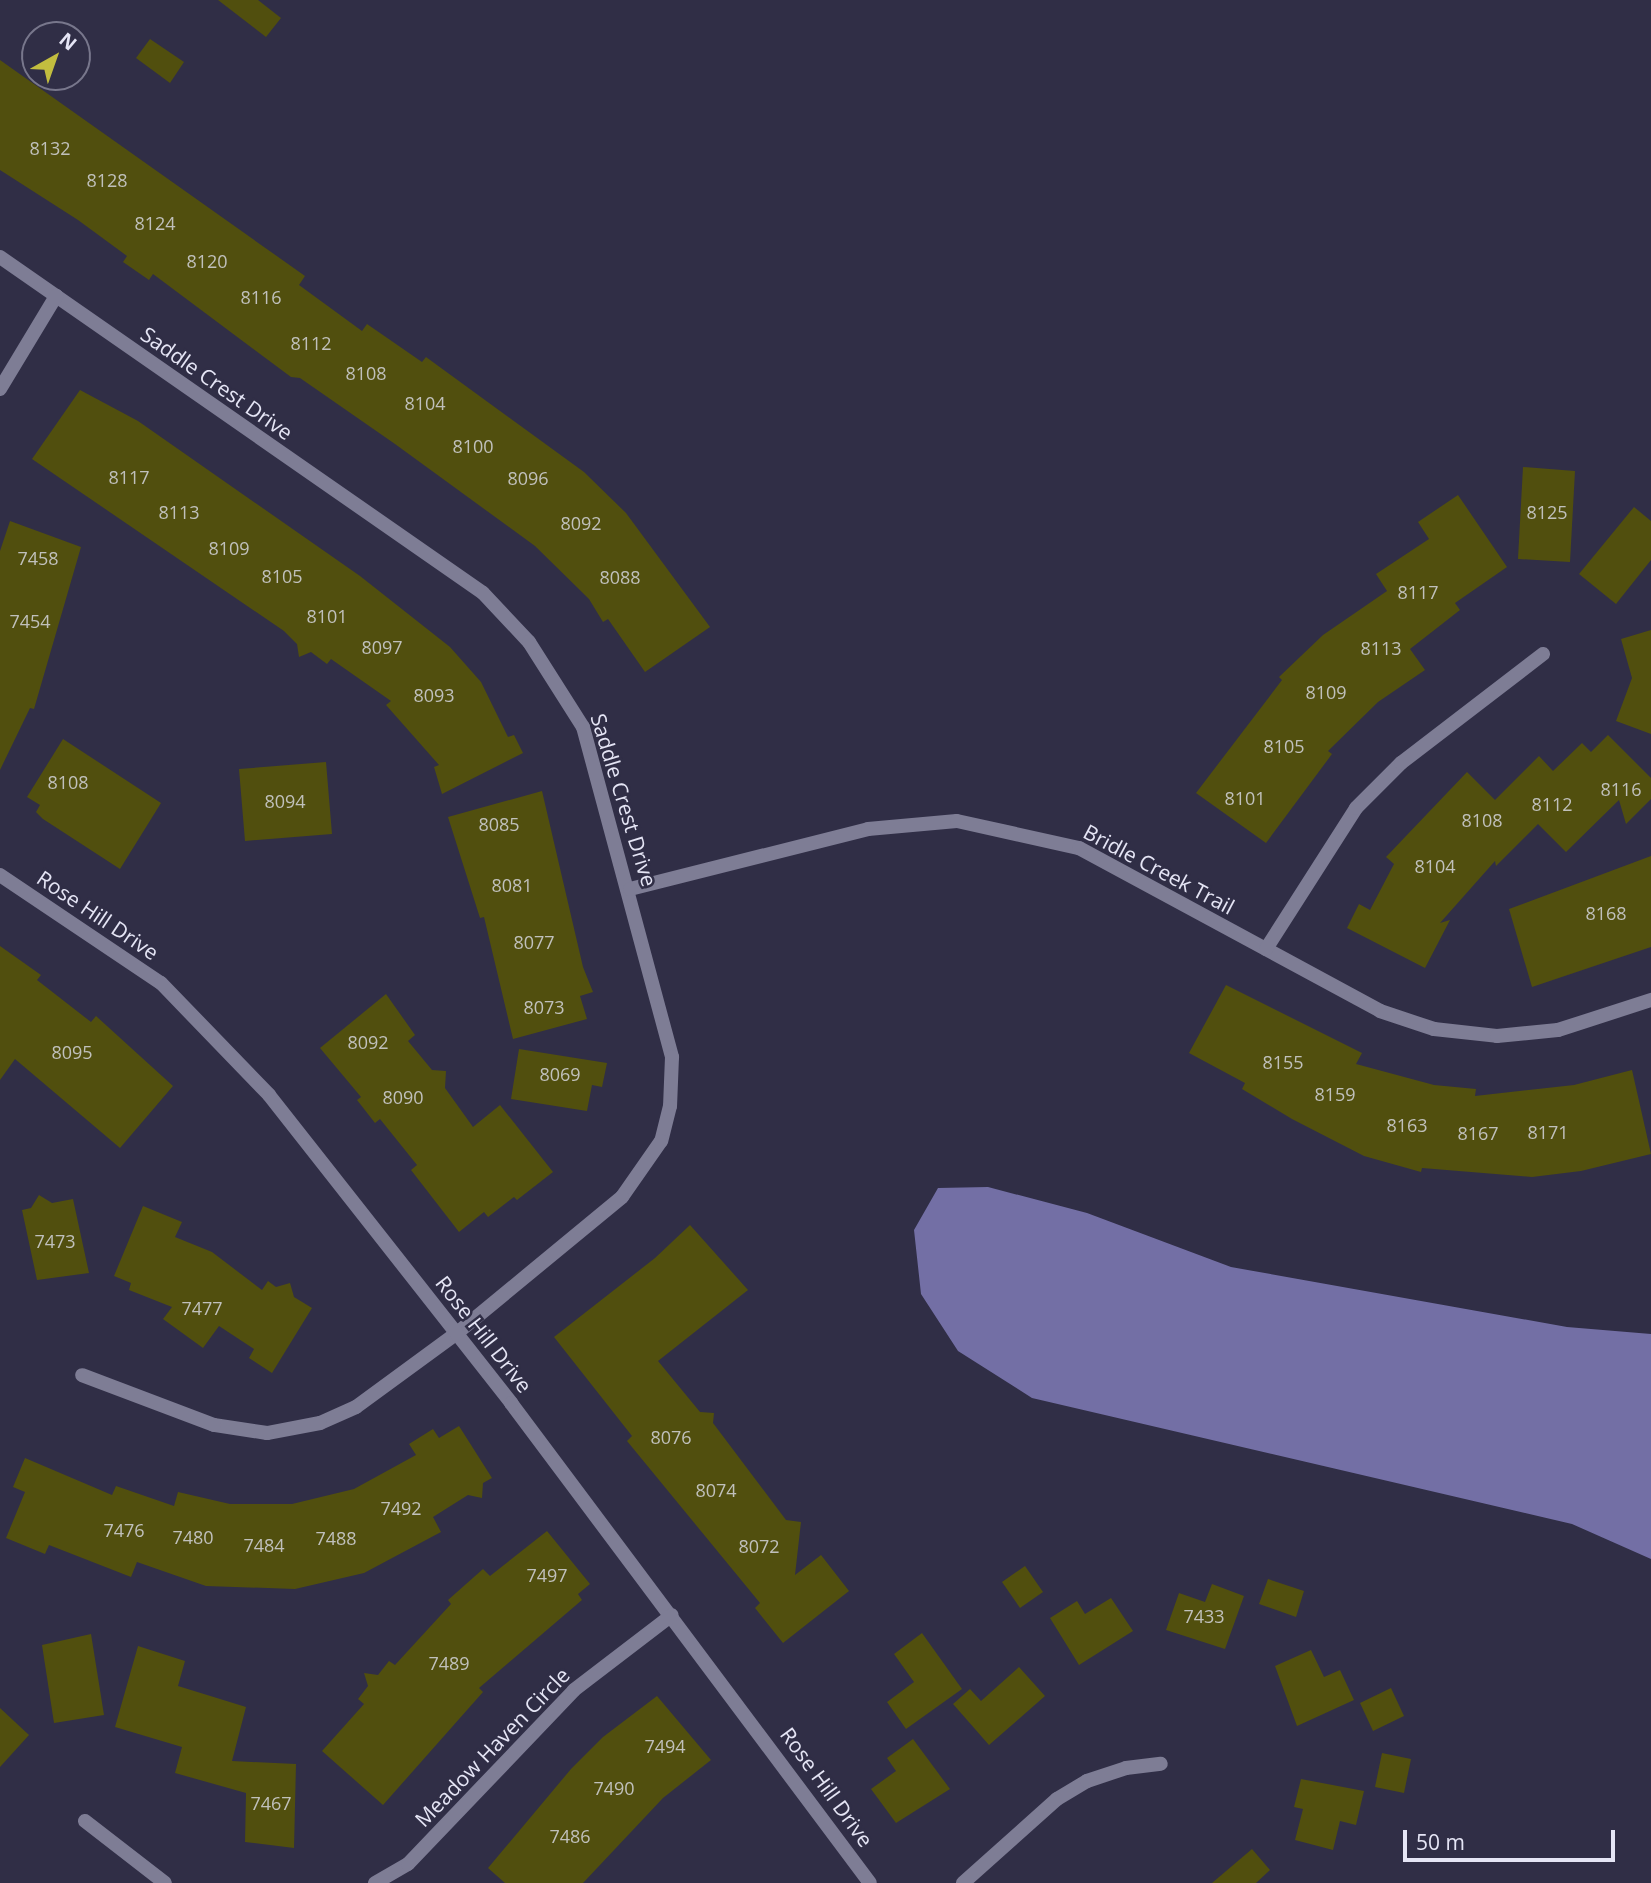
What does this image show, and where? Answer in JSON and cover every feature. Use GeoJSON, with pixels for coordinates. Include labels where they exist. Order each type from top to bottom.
{"type":"FeatureCollection","features":[{"type":"Feature","properties":{"kind":"street","name":"Saddle Crest Drive"},"geometry":{"type":"LineString","coordinates":[[0,257],[483,593],[529,642],[583,727],[630,889],[672,1057],[670,1106],[661,1141],[622,1196],[457,1333],[356,1407],[320,1423],[267,1433],[214,1425],[82,1375]]}},
{"type":"Feature","properties":{"kind":"street"},"geometry":{"type":"LineString","coordinates":[[0,390],[56,296]]}},
{"type":"Feature","properties":{"kind":"street"},"geometry":{"type":"LineString","coordinates":[[1266,949],[1356,808],[1401,763],[1543,654]]}},
{"type":"Feature","properties":{"kind":"street","name":"Bridle Creek Trail"},"geometry":{"type":"LineString","coordinates":[[630,889],[868,828],[957,821],[1079,848],[1380,1011],[1434,1029],[1497,1036],[1558,1030],[1651,1000]]}},
{"type":"Feature","properties":{"kind":"street","name":"Rose Hill Drive"},"geometry":{"type":"LineString","coordinates":[[0,875],[161,983],[269,1095],[457,1333],[672,1615],[870,1883]]}},
{"type":"Feature","properties":{"kind":"street","name":"Meadow Haven Circle"},"geometry":{"type":"LineString","coordinates":[[375,1883],[408,1864],[574,1689],[672,1615]]}},
{"type":"Feature","properties":{"kind":"street"},"geometry":{"type":"LineString","coordinates":[[963,1883],[1067,1793],[1126,1768],[1161,1765]]}},
{"type":"Feature","properties":{"kind":"street"},"geometry":{"type":"LineString","coordinates":[[85,1821],[165,1883]]}},
{"type":"Feature","properties":{"kind":"shaded area"},"geometry":{"type":"Polygon","coordinates":[[[988,1187],[1087,1213],[1231,1267],[1567,1327],[1651,1334],[1651,1559],[1572,1524],[1032,1398],[958,1351],[921,1294],[914,1230],[938,1188],[988,1187]]]}},
{"type":"Feature","properties":{"kind":"building"},"geometry":{"type":"Polygon","coordinates":[[[218,0],[258,0],[281,18],[266,37],[218,0]]]}},
{"type":"Feature","properties":{"kind":"building"},"geometry":{"type":"Polygon","coordinates":[[[150,39],[184,62],[170,83],[136,58],[150,39]]]}},
{"type":"Feature","properties":{"kind":"building"},"geometry":{"type":"Polygon","coordinates":[[[0,60],[21,75],[21,91],[44,91],[305,276],[299,285],[362,331],[367,324],[422,362],[426,357],[584,472],[626,513],[710,627],[645,672],[608,619],[603,622],[589,599],[535,546],[300,378],[291,377],[153,274],[149,280],[123,262],[127,256],[78,220],[0,170],[0,60]]]}},
{"type":"Feature","properties":{"kind":"building"},"geometry":{"type":"Polygon","coordinates":[[[80,390],[138,421],[360,576],[450,647],[481,682],[508,737],[514,735],[523,753],[442,794],[434,767],[439,765],[386,705],[391,701],[331,659],[327,664],[311,652],[299,657],[297,644],[284,631],[32,459],[80,390]]]}},
{"type":"Feature","properties":{"kind":"building"},"geometry":{"type":"Polygon","coordinates":[[[1523,467],[1575,471],[1570,562],[1518,559],[1523,467]]]}},
{"type":"Feature","properties":{"kind":"building"},"geometry":{"type":"Polygon","coordinates":[[[1458,495],[1507,567],[1455,603],[1460,610],[1410,649],[1425,670],[1378,702],[1328,751],[1332,754],[1266,843],[1196,793],[1282,680],[1279,677],[1323,635],[1387,591],[1376,574],[1429,539],[1418,522],[1458,495]]]}},
{"type":"Feature","properties":{"kind":"building"},"geometry":{"type":"Polygon","coordinates":[[[1634,507],[1651,521],[1651,560],[1616,604],[1579,574],[1634,507]]]}},
{"type":"Feature","properties":{"kind":"building"},"geometry":{"type":"Polygon","coordinates":[[[10,521],[81,547],[34,709],[30,708],[0,770],[0,551],[10,521]]]}},
{"type":"Feature","properties":{"kind":"building"},"geometry":{"type":"Polygon","coordinates":[[[1651,630],[1651,734],[1616,721],[1632,678],[1621,639],[1651,630]]]}},
{"type":"Feature","properties":{"kind":"building"},"geometry":{"type":"Polygon","coordinates":[[[1608,735],[1651,778],[1651,799],[1626,824],[1619,800],[1566,852],[1538,824],[1496,866],[1495,861],[1440,923],[1450,920],[1425,968],[1347,928],[1359,904],[1370,910],[1394,864],[1386,857],[1467,772],[1495,800],[1539,756],[1553,771],[1582,743],[1591,752],[1608,735]]]}},
{"type":"Feature","properties":{"kind":"building"},"geometry":{"type":"Polygon","coordinates":[[[63,739],[161,803],[120,869],[43,819],[36,812],[40,805],[27,797],[63,739]]]}},
{"type":"Feature","properties":{"kind":"building"},"geometry":{"type":"Polygon","coordinates":[[[326,762],[332,834],[245,841],[239,769],[326,762]]]}},
{"type":"Feature","properties":{"kind":"building"},"geometry":{"type":"Polygon","coordinates":[[[542,791],[583,967],[593,992],[580,996],[587,1019],[513,1039],[484,917],[480,918],[448,817],[542,791]]]}},
{"type":"Feature","properties":{"kind":"building"},"geometry":{"type":"Polygon","coordinates":[[[1651,856],[1651,947],[1532,987],[1509,909],[1651,856]]]}},
{"type":"Feature","properties":{"kind":"building"},"geometry":{"type":"Polygon","coordinates":[[[0,946],[41,975],[37,980],[91,1022],[96,1016],[173,1086],[120,1148],[15,1059],[0,1080],[0,946]]]}},
{"type":"Feature","properties":{"kind":"building"},"geometry":{"type":"Polygon","coordinates":[[[1226,985],[1362,1053],[1356,1064],[1434,1085],[1476,1089],[1475,1096],[1574,1085],[1632,1070],[1651,1154],[1581,1171],[1532,1177],[1422,1168],[1421,1172],[1364,1156],[1292,1119],[1242,1089],[1245,1083],[1189,1053],[1226,985]]]}},
{"type":"Feature","properties":{"kind":"building"},"geometry":{"type":"Polygon","coordinates":[[[386,994],[415,1035],[408,1041],[432,1070],[446,1071],[445,1088],[473,1127],[500,1105],[553,1172],[517,1200],[514,1197],[488,1217],[484,1212],[459,1232],[411,1170],[417,1165],[380,1119],[375,1123],[357,1100],[361,1097],[320,1048],[386,994]]]}},
{"type":"Feature","properties":{"kind":"building"},"geometry":{"type":"Polygon","coordinates":[[[519,1049],[607,1063],[602,1087],[592,1085],[587,1111],[511,1099],[519,1049]]]}},
{"type":"Feature","properties":{"kind":"building"},"geometry":{"type":"Polygon","coordinates":[[[39,1195],[52,1203],[73,1199],[89,1273],[37,1280],[22,1210],[31,1208],[39,1195]]]}},
{"type":"Feature","properties":{"kind":"building"},"geometry":{"type":"Polygon","coordinates":[[[143,1206],[182,1222],[175,1237],[212,1252],[262,1290],[268,1281],[276,1287],[290,1283],[294,1297],[312,1308],[272,1373],[249,1358],[254,1349],[219,1326],[203,1348],[163,1319],[172,1307],[129,1290],[131,1283],[114,1276],[143,1206]]]}},
{"type":"Feature","properties":{"kind":"building"},"geometry":{"type":"Polygon","coordinates":[[[690,1225],[748,1290],[658,1361],[700,1412],[714,1413],[713,1423],[786,1520],[801,1522],[795,1575],[821,1555],[849,1591],[783,1643],[755,1608],[760,1603],[627,1441],[632,1436],[554,1337],[655,1258],[690,1225]]]}},
{"type":"Feature","properties":{"kind":"building"},"geometry":{"type":"Polygon","coordinates":[[[459,1426],[492,1478],[483,1483],[482,1498],[468,1495],[433,1517],[441,1532],[364,1573],[295,1589],[206,1586],[137,1562],[131,1577],[49,1545],[45,1554],[6,1538],[25,1492],[13,1487],[25,1458],[112,1495],[116,1486],[174,1506],[178,1492],[230,1504],[292,1504],[354,1489],[416,1455],[409,1444],[433,1429],[439,1438],[459,1426]]]}},
{"type":"Feature","properties":{"kind":"building"},"geometry":{"type":"Polygon","coordinates":[[[547,1531],[590,1584],[578,1594],[582,1600],[479,1688],[483,1692],[383,1805],[322,1751],[364,1704],[358,1699],[368,1686],[364,1673],[378,1675],[389,1661],[395,1665],[451,1604],[448,1600],[483,1569],[490,1576],[547,1531]]]}},
{"type":"Feature","properties":{"kind":"building"},"geometry":{"type":"Polygon","coordinates":[[[1025,1566],[1043,1592],[1020,1608],[1002,1582],[1025,1566]]]}},
{"type":"Feature","properties":{"kind":"building"},"geometry":{"type":"Polygon","coordinates":[[[1268,1579],[1304,1591],[1296,1617],[1259,1604],[1268,1579]]]}},
{"type":"Feature","properties":{"kind":"building"},"geometry":{"type":"Polygon","coordinates":[[[1212,1584],[1244,1596],[1225,1649],[1166,1630],[1179,1593],[1205,1602],[1212,1584]]]}},
{"type":"Feature","properties":{"kind":"building"},"geometry":{"type":"Polygon","coordinates":[[[1111,1598],[1133,1631],[1079,1665],[1050,1618],[1077,1601],[1085,1614],[1111,1598]]]}},
{"type":"Feature","properties":{"kind":"building"},"geometry":{"type":"Polygon","coordinates":[[[922,1633],[962,1689],[906,1729],[887,1702],[914,1682],[894,1654],[922,1633]]]}},
{"type":"Feature","properties":{"kind":"building"},"geometry":{"type":"Polygon","coordinates":[[[91,1634],[104,1715],[54,1723],[42,1645],[91,1634]]]}},
{"type":"Feature","properties":{"kind":"building"},"geometry":{"type":"Polygon","coordinates":[[[138,1646],[185,1661],[178,1686],[246,1707],[232,1761],[296,1764],[294,1848],[245,1842],[246,1793],[175,1773],[182,1747],[115,1727],[138,1646]]]}},
{"type":"Feature","properties":{"kind":"building"},"geometry":{"type":"Polygon","coordinates":[[[1311,1650],[1324,1677],[1340,1670],[1354,1700],[1297,1726],[1275,1666],[1311,1650]]]}},
{"type":"Feature","properties":{"kind":"building"},"geometry":{"type":"Polygon","coordinates":[[[1019,1667],[1045,1696],[989,1745],[953,1704],[970,1689],[981,1701],[1019,1667]]]}},
{"type":"Feature","properties":{"kind":"building"},"geometry":{"type":"Polygon","coordinates":[[[1391,1688],[1404,1716],[1373,1731],[1360,1703],[1391,1688]]]}},
{"type":"Feature","properties":{"kind":"building"},"geometry":{"type":"Polygon","coordinates":[[[657,1696],[711,1760],[663,1798],[583,1883],[505,1883],[488,1868],[571,1769],[603,1737],[657,1696]]]}},
{"type":"Feature","properties":{"kind":"building"},"geometry":{"type":"Polygon","coordinates":[[[0,1708],[29,1735],[0,1767],[0,1708]]]}},
{"type":"Feature","properties":{"kind":"building"},"geometry":{"type":"Polygon","coordinates":[[[913,1739],[950,1789],[896,1823],[871,1789],[896,1771],[887,1758],[913,1739]]]}},
{"type":"Feature","properties":{"kind":"building"},"geometry":{"type":"Polygon","coordinates":[[[1382,1753],[1411,1759],[1404,1793],[1375,1787],[1382,1753]]]}},
{"type":"Feature","properties":{"kind":"building"},"geometry":{"type":"Polygon","coordinates":[[[1301,1779],[1364,1791],[1356,1825],[1340,1821],[1333,1850],[1295,1840],[1303,1809],[1294,1807],[1301,1779]]]}},
{"type":"Feature","properties":{"kind":"building"},"geometry":{"type":"Polygon","coordinates":[[[1252,1849],[1270,1870],[1256,1883],[1212,1883],[1252,1849]]]}}]}
